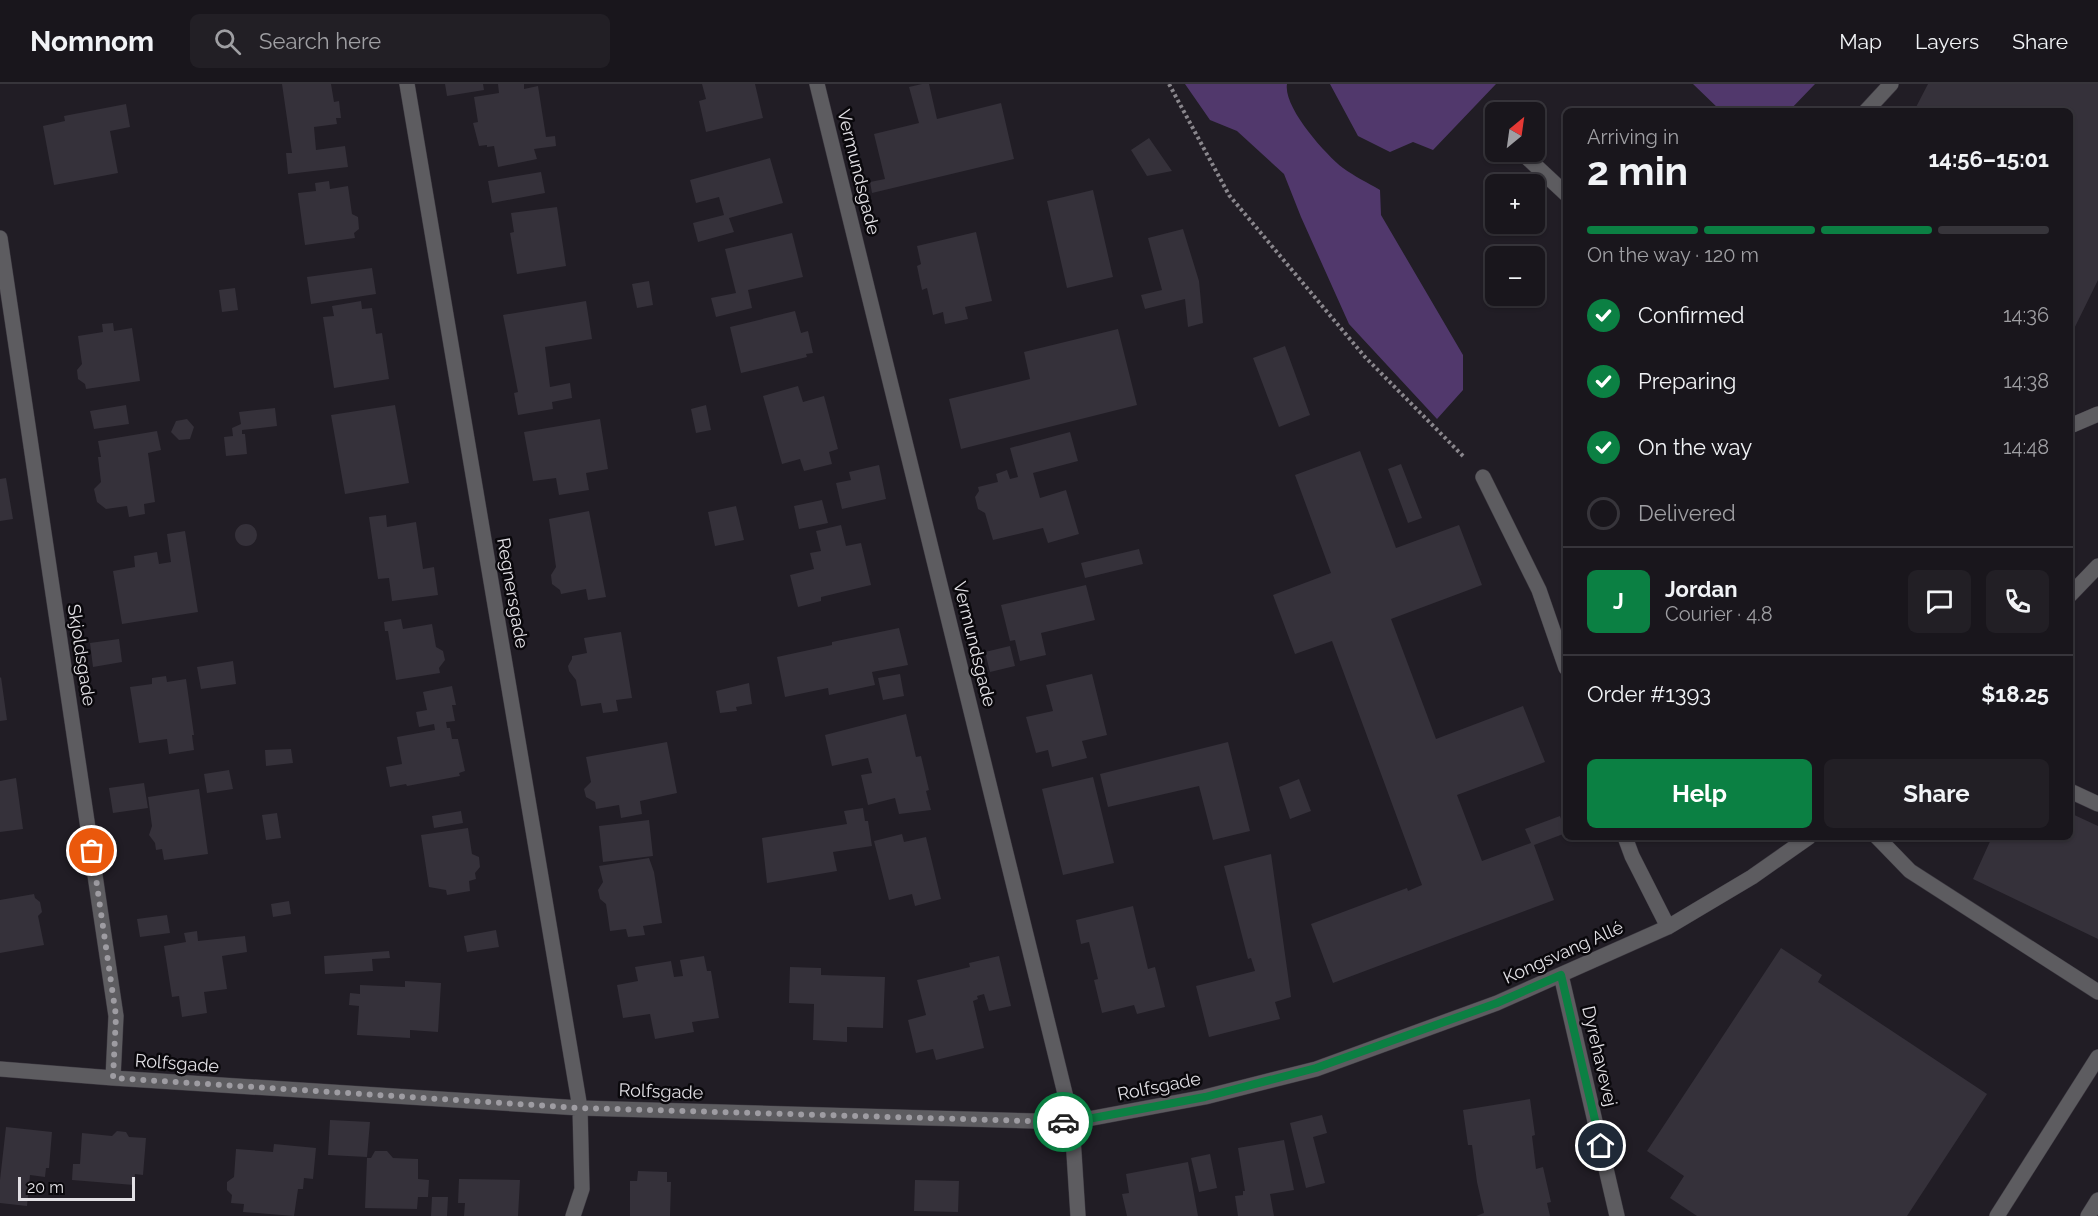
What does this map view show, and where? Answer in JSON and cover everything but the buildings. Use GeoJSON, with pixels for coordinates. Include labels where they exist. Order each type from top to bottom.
{"type":"FeatureCollection","features":[{"type":"Feature","properties":{"kind":"street","name":"Regnersgade"},"geometry":{"type":"LineString","coordinates":[[407,84],[580,1108],[582,1189],[573,1216]]}},
{"type":"Feature","properties":{"kind":"street","name":"Vermundsgade"},"geometry":{"type":"LineString","coordinates":[[817,84],[1072,1122],[1078,1216]]}},
{"type":"Feature","properties":{"kind":"street"},"geometry":{"type":"LineString","coordinates":[[1869,108],[1891,84]]}},
{"type":"Feature","properties":{"kind":"street"},"geometry":{"type":"LineString","coordinates":[[1532,162],[1563,191]]}},
{"type":"Feature","properties":{"kind":"street","name":"Skjoldsgade"},"geometry":{"type":"LineString","coordinates":[[0,238],[116,1016],[113,1078]]}},
{"type":"Feature","properties":{"kind":"street"},"geometry":{"type":"LineString","coordinates":[[2073,425],[2098,414]]}},
{"type":"Feature","properties":{"kind":"street"},"geometry":{"type":"LineString","coordinates":[[1483,477],[1539,590],[1563,659]]}},
{"type":"Feature","properties":{"kind":"street"},"geometry":{"type":"LineString","coordinates":[[2073,592],[2098,566]]}},
{"type":"Feature","properties":{"kind":"street"},"geometry":{"type":"LineString","coordinates":[[2073,792],[2098,804]]}},
{"type":"Feature","properties":{"kind":"street"},"geometry":{"type":"LineString","coordinates":[[1626,840],[1668,927]]}},
{"type":"Feature","properties":{"kind":"street","name":"Kongsvang Allé"},"geometry":{"type":"LineString","coordinates":[[1316,1068],[1497,1003],[1668,927],[1752,877],[1805,840]]}},
{"type":"Feature","properties":{"kind":"street"},"geometry":{"type":"LineString","coordinates":[[1880,840],[1910,871],[2098,992]]}},
{"type":"Feature","properties":{"kind":"street","name":"Dyrehavevej"},"geometry":{"type":"LineString","coordinates":[[1561,975],[1617,1216]]}},
{"type":"Feature","properties":{"kind":"street"},"geometry":{"type":"LineString","coordinates":[[1997,1216],[2098,1057]]}},
{"type":"Feature","properties":{"kind":"street","name":"Rolfsgade"},"geometry":{"type":"LineString","coordinates":[[0,1069],[580,1108],[1072,1122],[1205,1097],[1316,1068]]}},
{"type":"Feature","properties":{"kind":"street"},"geometry":{"type":"LineString","coordinates":[[2088,1216],[2098,1200]]}},
{"type":"Feature","properties":{"kind":"path"},"geometry":{"type":"LineString","coordinates":[[1168,84],[1229,195],[1365,357],[1483,477]]}},
{"type":"Feature","properties":{"kind":"shaded area"},"geometry":{"type":"Polygon","coordinates":[[[1185,84],[1287,84],[1288,94],[1298,117],[1316,141],[1343,168],[1380,190],[1381,215],[1463,355],[1463,390],[1437,419],[1349,324],[1284,174],[1237,131],[1210,120],[1185,84]]]}},
{"type":"Feature","properties":{"kind":"shaded area"},"geometry":{"type":"Polygon","coordinates":[[[1330,84],[1496,84],[1433,150],[1413,142],[1390,152],[1358,136],[1330,84]]]}},
{"type":"Feature","properties":{"kind":"shaded area"},"geometry":{"type":"Polygon","coordinates":[[[1693,84],[1815,84],[1792,108],[1718,108],[1693,84]]]}},
{"type":"Feature","properties":{"kind":"way so far"},"geometry":{"type":"LineString","coordinates":[[92,851],[116,1016],[113,1078],[580,1108],[1063,1122]]}},
{"type":"Feature","properties":{"kind":"route"},"geometry":{"type":"LineString","coordinates":[[1063,1122],[1205,1097],[1316,1068],[1497,1003],[1561,975],[1601,1146]]}}]}
